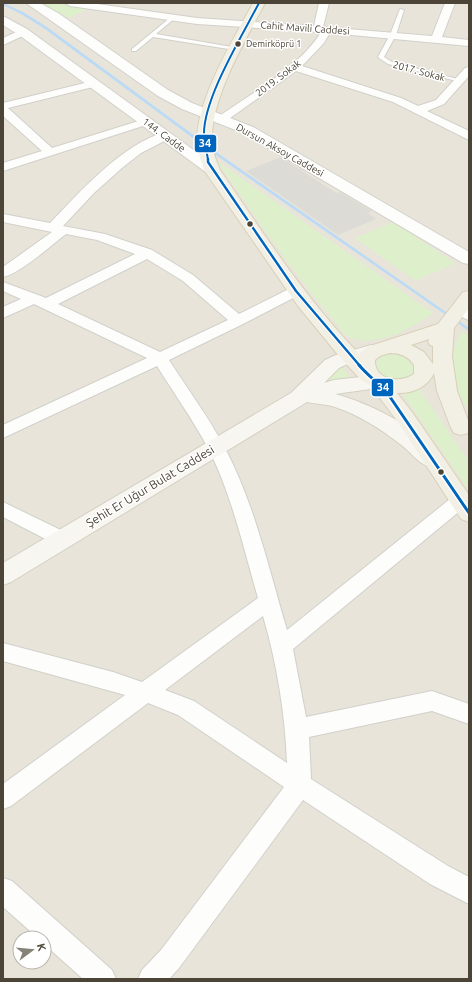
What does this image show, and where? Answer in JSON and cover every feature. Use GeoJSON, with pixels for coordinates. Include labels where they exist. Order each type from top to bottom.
{"type":"FeatureCollection","features":[{"type":"Feature","properties":{"kind":"main road"},"geometry":{"type":"LineString","coordinates":[[209,162],[206,118],[218,85],[235,48],[259,3]]}},
{"type":"Feature","properties":{"kind":"main road","name":"144. Cadde"},"geometry":{"type":"LineString","coordinates":[[209,162],[296,291],[350,356],[373,378],[401,412],[465,507]]}},
{"type":"Feature","properties":{"kind":"main road"},"geometry":{"type":"LineString","coordinates":[[444,328],[372,351],[364,362],[365,368],[373,378],[394,386],[413,384],[420,379],[425,370],[431,351],[444,328],[466,306]]}},
{"type":"Feature","properties":{"kind":"main road"},"geometry":{"type":"LineString","coordinates":[[444,328],[441,357],[443,380],[451,405],[465,434]]}},
{"type":"Feature","properties":{"kind":"main road"},"geometry":{"type":"LineString","coordinates":[[380,348],[389,347],[408,350],[416,354],[422,360],[435,392],[465,434]]}},
{"type":"Feature","properties":{"kind":"main road","name":"Şehit Er Uğur Bulat Caddesi"},"geometry":{"type":"LineString","coordinates":[[3,575],[300,397],[332,364],[350,356],[380,348]]}},
{"type":"Feature","properties":{"kind":"main road","name":"Şehit Er Uğur Bulat Caddesi"},"geometry":{"type":"LineString","coordinates":[[300,397],[373,378]]}},
{"type":"Feature","properties":{"kind":"main road"},"geometry":{"type":"LineString","coordinates":[[300,397],[330,399],[367,414],[408,440],[428,456],[439,468]]}},
{"type":"Feature","properties":{"kind":"street","name":"Dursun Aksoy Caddesi"},"geometry":{"type":"LineString","coordinates":[[32,3],[54,16],[153,87],[174,100],[206,118],[222,119],[248,130],[469,259]]}},
{"type":"Feature","properties":{"kind":"street","name":"Cahit Mavili Caddesi"},"geometry":{"type":"LineString","coordinates":[[70,3],[160,13],[173,18],[247,25],[323,29],[469,43]]}},
{"type":"Feature","properties":{"kind":"street"},"geometry":{"type":"LineString","coordinates":[[323,29],[324,3]]}},
{"type":"Feature","properties":{"kind":"street"},"geometry":{"type":"LineString","coordinates":[[436,39],[450,3]]}},
{"type":"Feature","properties":{"kind":"street","name":"144. Cadde"},"geometry":{"type":"LineString","coordinates":[[3,20],[23,32],[145,122],[209,162]]}},
{"type":"Feature","properties":{"kind":"street","name":"2019. Sokak"},"geometry":{"type":"LineString","coordinates":[[222,119],[294,66],[318,45],[323,29]]}},
{"type":"Feature","properties":{"kind":"street"},"geometry":{"type":"LineString","coordinates":[[3,42],[23,32]]}},
{"type":"Feature","properties":{"kind":"street"},"geometry":{"type":"LineString","coordinates":[[294,66],[390,98],[419,110],[469,136]]}},
{"type":"Feature","properties":{"kind":"street"},"geometry":{"type":"LineString","coordinates":[[419,110],[440,102],[469,70]]}},
{"type":"Feature","properties":{"kind":"street"},"geometry":{"type":"LineString","coordinates":[[3,106],[93,84]]}},
{"type":"Feature","properties":{"kind":"street"},"geometry":{"type":"LineString","coordinates":[[3,110],[50,152]]}},
{"type":"Feature","properties":{"kind":"street"},"geometry":{"type":"LineString","coordinates":[[3,167],[145,122]]}},
{"type":"Feature","properties":{"kind":"street"},"geometry":{"type":"LineString","coordinates":[[3,273],[26,258],[58,229],[90,190],[119,164],[137,150],[166,136]]}},
{"type":"Feature","properties":{"kind":"street"},"geometry":{"type":"LineString","coordinates":[[3,218],[100,237],[147,253],[188,278],[238,321]]}},
{"type":"Feature","properties":{"kind":"street"},"geometry":{"type":"LineString","coordinates":[[3,313],[40,301],[147,253]]}},
{"type":"Feature","properties":{"kind":"street"},"geometry":{"type":"LineString","coordinates":[[3,286],[40,301],[160,358],[216,447],[234,489],[282,646],[297,729],[300,785],[170,959],[151,979]]}},
{"type":"Feature","properties":{"kind":"street"},"geometry":{"type":"LineString","coordinates":[[3,432],[238,321],[296,291]]}},
{"type":"Feature","properties":{"kind":"street"},"geometry":{"type":"LineString","coordinates":[[282,646],[465,507]]}},
{"type":"Feature","properties":{"kind":"street"},"geometry":{"type":"LineString","coordinates":[[3,509],[62,539]]}},
{"type":"Feature","properties":{"kind":"street"},"geometry":{"type":"LineString","coordinates":[[3,798],[269,602]]}},
{"type":"Feature","properties":{"kind":"street"},"geometry":{"type":"LineString","coordinates":[[3,652],[113,681],[186,708],[300,785],[439,875],[469,891]]}},
{"type":"Feature","properties":{"kind":"street"},"geometry":{"type":"LineString","coordinates":[[297,729],[432,700],[469,714]]}},
{"type":"Feature","properties":{"kind":"street"},"geometry":{"type":"LineString","coordinates":[[3,890],[103,979]]}},
{"type":"Feature","properties":{"kind":"lane"},"geometry":{"type":"LineString","coordinates":[[393,35],[402,10]]}},
{"type":"Feature","properties":{"kind":"lane"},"geometry":{"type":"LineString","coordinates":[[134,50],[173,18]]}},
{"type":"Feature","properties":{"kind":"lane"},"geometry":{"type":"LineString","coordinates":[[152,35],[235,48]]}},
{"type":"Feature","properties":{"kind":"lane","name":"2017. Sokak"},"geometry":{"type":"LineString","coordinates":[[393,35],[382,57],[384,60],[459,81]]}},
{"type":"Feature","properties":{"kind":"shaded area"},"geometry":{"type":"Polygon","coordinates":[[[3,3],[469,3],[469,979],[3,979],[3,3]]]}},
{"type":"Feature","properties":{"kind":"green space"},"geometry":{"type":"Polygon","coordinates":[[[40,3],[55,3],[87,9],[69,18],[40,3]]]}},
{"type":"Feature","properties":{"kind":"green space"},"geometry":{"type":"Polygon","coordinates":[[[217,161],[433,313],[415,325],[381,339],[359,340],[346,335],[286,260],[217,161]]]}},
{"type":"Feature","properties":{"kind":"green space"},"geometry":{"type":"Polygon","coordinates":[[[393,222],[455,263],[416,281],[355,238],[393,222]]]}},
{"type":"Feature","properties":{"kind":"green space"},"geometry":{"type":"Polygon","coordinates":[[[463,332],[469,336],[469,412],[456,383],[453,361],[457,340],[463,332]]]}},
{"type":"Feature","properties":{"kind":"green space"},"geometry":{"type":"Polygon","coordinates":[[[393,354],[405,356],[413,363],[414,371],[410,375],[404,378],[392,379],[381,374],[377,369],[376,363],[381,357],[393,354]]]}},
{"type":"Feature","properties":{"kind":"green space"},"geometry":{"type":"Polygon","coordinates":[[[340,368],[343,369],[352,379],[315,388],[334,370],[340,368]]]}},
{"type":"Feature","properties":{"kind":"green space"},"geometry":{"type":"Polygon","coordinates":[[[417,389],[420,390],[469,462],[469,491],[403,394],[403,392],[417,389]]]}},
{"type":"Feature","properties":{"kind":"building"},"geometry":{"type":"Polygon","coordinates":[[[281,157],[336,193],[340,192],[372,211],[368,213],[376,219],[338,235],[246,171],[281,157]]]}},
{"type":"Feature","properties":{"kind":"waterway"},"geometry":{"type":"LineString","coordinates":[[3,4],[22,13],[46,28],[202,143]]}},
{"type":"Feature","properties":{"kind":"waterway"},"geometry":{"type":"LineString","coordinates":[[208,148],[469,330]]}},
{"type":"Feature","properties":{"kind":"transit line","name":"34"},"geometry":{"type":"LineString","coordinates":[[259,3],[218,84],[208,110],[204,135],[208,162],[296,291],[350,356],[368,375],[378,382],[388,394],[469,513]]}},
{"type":"Feature","properties":{"kind":"place","name":"Demirköprü 1"},"geometry":{"type":"Point","coordinates":[238,44]}}]}
